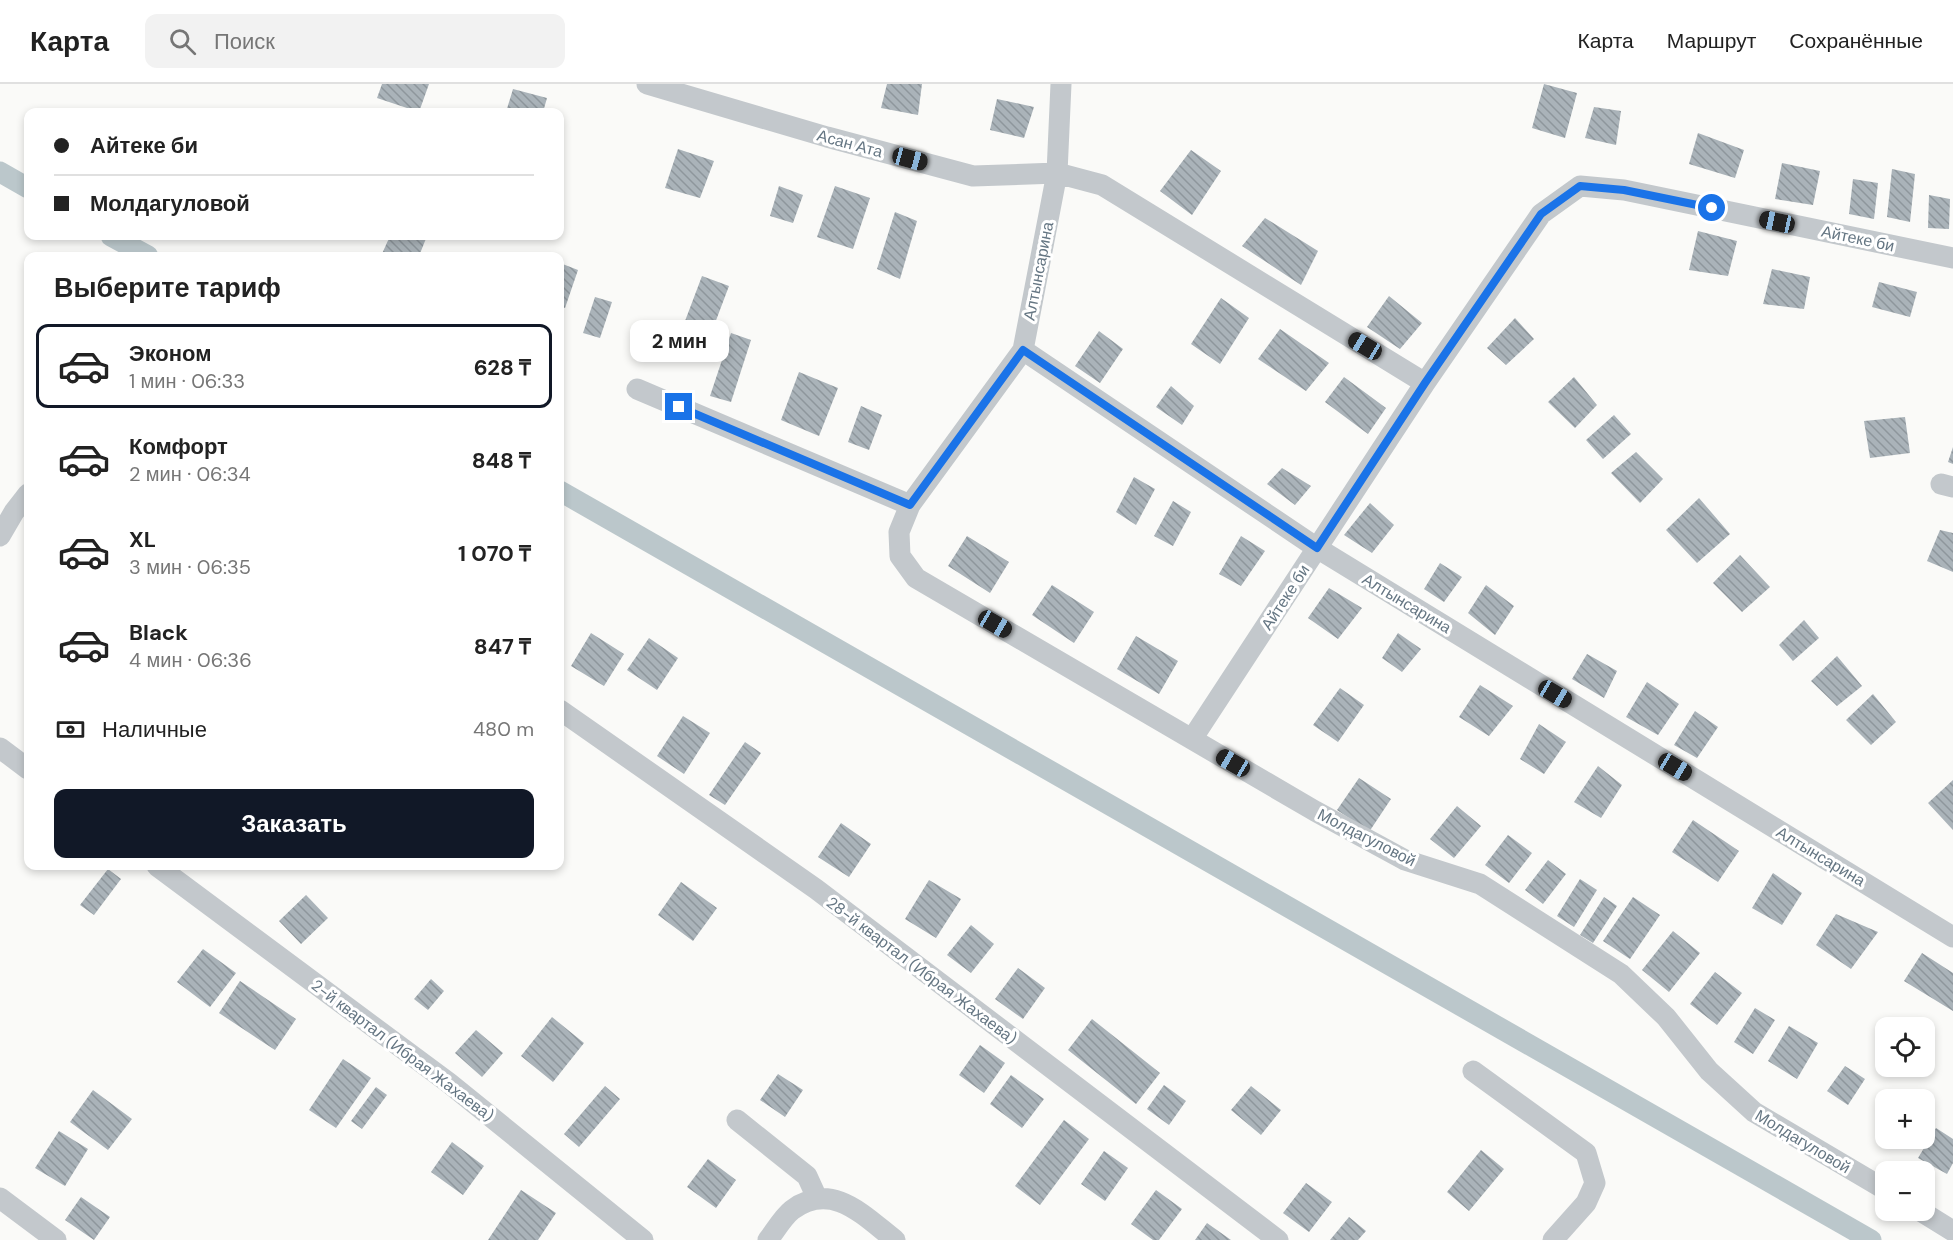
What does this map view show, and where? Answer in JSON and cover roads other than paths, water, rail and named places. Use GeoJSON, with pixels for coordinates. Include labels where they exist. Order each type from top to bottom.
{"type":"FeatureCollection","features":[{"type":"Feature","properties":{"kind":"street","name":"Асан Ата"},"geometry":{"type":"LineString","coordinates":[[647,84],[827,137],[973,176],[1057,172]]}},
{"type":"Feature","properties":{"kind":"street","name":"Алтынсарина"},"geometry":{"type":"LineString","coordinates":[[1061,84],[1057,172],[1023,350],[1317,548],[1953,937]]}},
{"type":"Feature","properties":{"kind":"street"},"geometry":{"type":"LineString","coordinates":[[1057,172],[1102,185],[1425,383]]}},
{"type":"Feature","properties":{"kind":"street","name":"Айтеке би"},"geometry":{"type":"LineString","coordinates":[[1192,739],[1425,383],[1541,214],[1580,186],[1624,190],[1953,258]]}},
{"type":"Feature","properties":{"kind":"street","name":"Молдагуловой"},"geometry":{"type":"LineString","coordinates":[[1023,350],[910,505],[899,532],[900,556],[916,578],[1315,811],[1405,860],[1480,884],[1621,974],[1666,1017],[1709,1071],[1754,1112],[1875,1184]]}},
{"type":"Feature","properties":{"kind":"street"},"geometry":{"type":"LineString","coordinates":[[637,389],[910,505]]}},
{"type":"Feature","properties":{"kind":"street"},"geometry":{"type":"LineString","coordinates":[[0,536],[24,499]]}},
{"type":"Feature","properties":{"kind":"street","name":"28-й квартал (Ибрая Жахаева)"},"geometry":{"type":"LineString","coordinates":[[564,713],[816,890],[1278,1240]]}},
{"type":"Feature","properties":{"kind":"street"},"geometry":{"type":"LineString","coordinates":[[0,748],[24,767]]}},
{"type":"Feature","properties":{"kind":"street","name":"2-й квартал (Ибрая Жахаева)"},"geometry":{"type":"LineString","coordinates":[[162,870],[449,1083],[644,1240]]}},
{"type":"Feature","properties":{"kind":"street"},"geometry":{"type":"LineString","coordinates":[[1473,1071],[1586,1153],[1595,1183],[1586,1203],[1553,1240]]}},
{"type":"Feature","properties":{"kind":"street"},"geometry":{"type":"LineString","coordinates":[[737,1120],[807,1176],[817,1198]]}},
{"type":"Feature","properties":{"kind":"street"},"geometry":{"type":"LineString","coordinates":[[0,1198],[56,1240]]}},
{"type":"Feature","properties":{"kind":"street"},"geometry":{"type":"LineString","coordinates":[[768,1240],[791,1211],[817,1198],[834,1198],[850,1206],[895,1240]]}},
{"type":"Feature","properties":{"kind":"street"},"geometry":{"type":"LineString","coordinates":[[1935,1220],[1953,1231]]}},
{"type":"Feature","properties":{"kind":"waterway"},"geometry":{"type":"LineString","coordinates":[[0,172],[24,186]]}},
{"type":"Feature","properties":{"kind":"waterway"},"geometry":{"type":"LineString","coordinates":[[118,240],[141,252]]}},
{"type":"Feature","properties":{"kind":"waterway"},"geometry":{"type":"LineString","coordinates":[[564,493],[1871,1240]]}}]}
